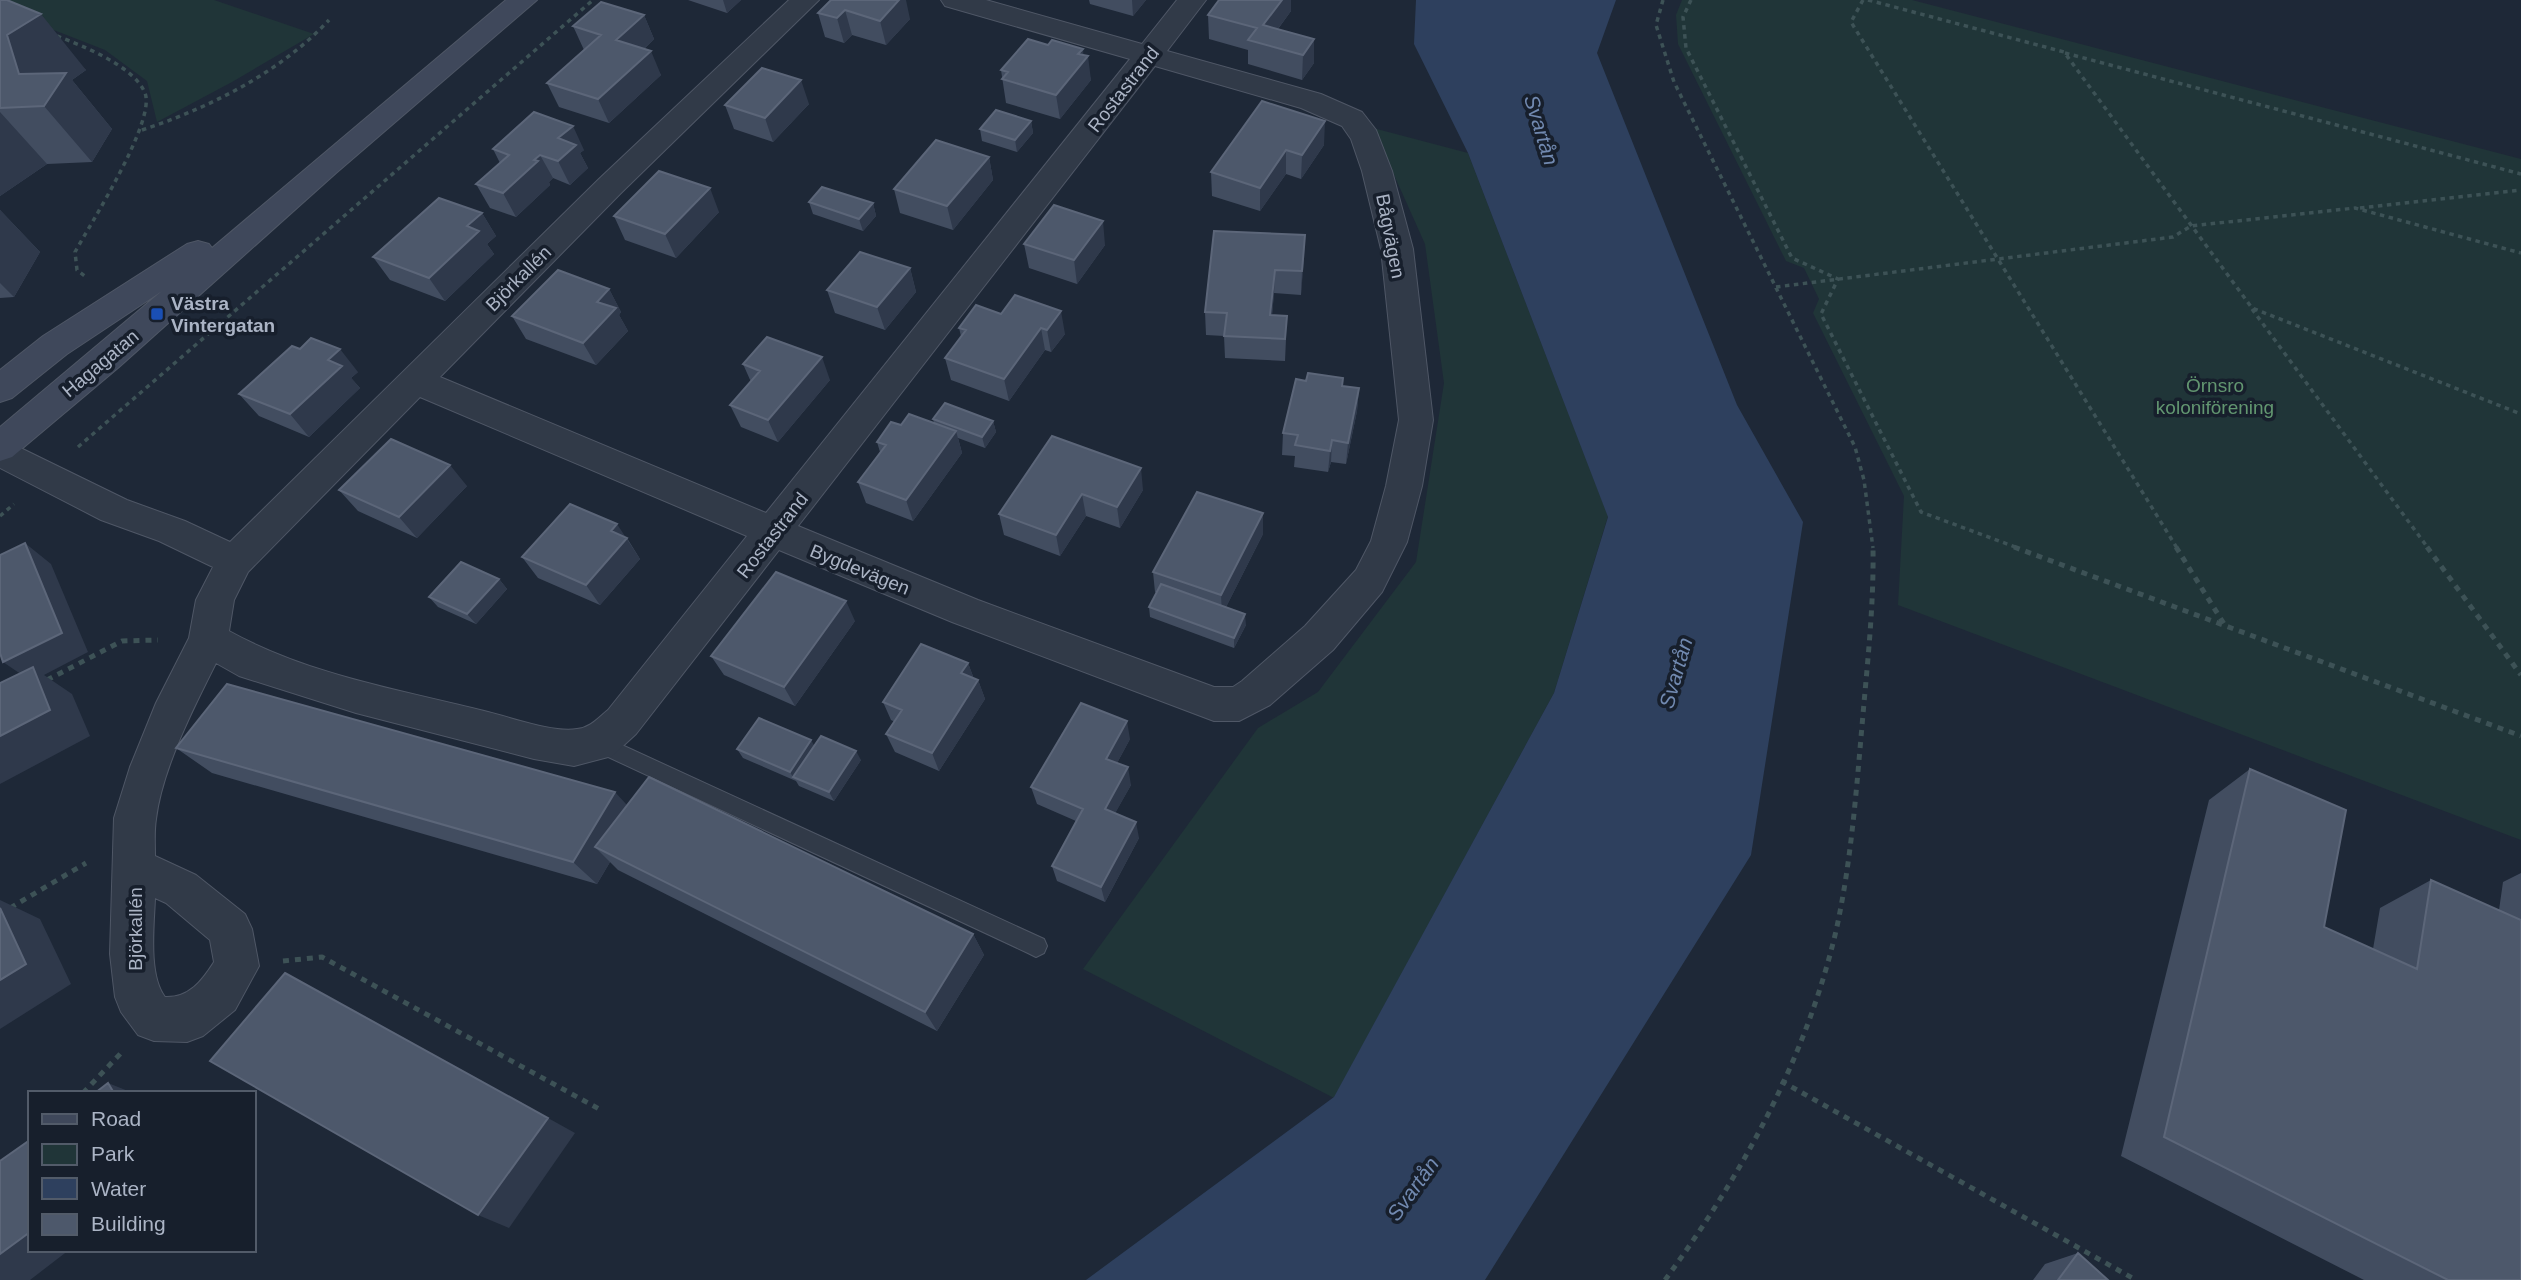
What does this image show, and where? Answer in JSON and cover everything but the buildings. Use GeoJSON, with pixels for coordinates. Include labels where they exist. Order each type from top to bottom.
{"type":"FeatureCollection","features":[{"type":"Feature","properties":{"kind":"street","name":"Hagagatan"},"geometry":{"type":"LineString","coordinates":[[0,450],[324,166],[523,0]]}},
{"type":"Feature","properties":{"kind":"street","name":"Björkallén"},"geometry":{"type":"LineString","coordinates":[[154,1019],[138,997],[132,954],[135,818],[150,767],[176,703],[208,639],[215,600],[234,561],[610,186],[806,0]]}},
{"type":"Feature","properties":{"kind":"street","name":"Bågvägen"},"geometry":{"type":"LineString","coordinates":[[955,0],[1311,101],[1352,119],[1365,137],[1377,171],[1397,249],[1416,420],[1404,486],[1389,542],[1369,581],[1319,639],[1256,693],[1233,704]]}},
{"type":"Feature","properties":{"kind":"street","name":"Rostastrand"},"geometry":{"type":"LineString","coordinates":[[598,743],[622,722],[1192,0]]}},
{"type":"Feature","properties":{"kind":"street","name":"Hagagatan"},"geometry":{"type":"LineString","coordinates":[[0,389],[55,345],[324,166]]}},
{"type":"Feature","properties":{"kind":"street","name":"Bygdevägen"},"geometry":{"type":"LineString","coordinates":[[416,380],[445,396],[965,611],[1214,704],[1233,704]]}},
{"type":"Feature","properties":{"kind":"street"},"geometry":{"type":"LineString","coordinates":[[0,450],[114,510],[172,531],[234,561]]}},
{"type":"Feature","properties":{"kind":"street"},"geometry":{"type":"LineString","coordinates":[[208,639],[253,664],[356,696],[534,741],[574,748],[598,743]]}},
{"type":"Feature","properties":{"kind":"street","name":"Björkallén"},"geometry":{"type":"LineString","coordinates":[[135,851],[230,929],[237,966]]}},
{"type":"Feature","properties":{"kind":"street"},"geometry":{"type":"LineString","coordinates":[[154,1019],[187,1020],[219,995],[237,966]]}},
{"type":"Feature","properties":{"kind":"lane"},"geometry":{"type":"LineString","coordinates":[[598,743],[1036,946]]}},
{"type":"Feature","properties":{"kind":"path"},"geometry":{"type":"LineString","coordinates":[[0,516],[593,0]]}},
{"type":"Feature","properties":{"kind":"path"},"geometry":{"type":"LineString","coordinates":[[1663,0],[1656,25],[1674,82],[1855,447],[1865,478],[1873,523],[1874,613],[1846,878],[1828,958],[1794,1055],[1749,1153],[1685,1254],[1665,1280]]}},
{"type":"Feature","properties":{"kind":"path"},"geometry":{"type":"LineString","coordinates":[[1690,0],[1684,17],[1686,48],[1792,258],[1838,279]]}},
{"type":"Feature","properties":{"kind":"path"},"geometry":{"type":"LineString","coordinates":[[1863,0],[1851,22],[2225,624]]}},
{"type":"Feature","properties":{"kind":"path"},"geometry":{"type":"LineString","coordinates":[[1868,0],[2521,174]]}},
{"type":"Feature","properties":{"kind":"path"},"geometry":{"type":"LineString","coordinates":[[141,131],[184,115],[260,74],[310,42],[330,19]]}},
{"type":"Feature","properties":{"kind":"path"},"geometry":{"type":"LineString","coordinates":[[49,33],[89,50],[136,81],[146,95],[147,115],[141,131],[75,252],[77,270],[92,283]]}},
{"type":"Feature","properties":{"kind":"path"},"geometry":{"type":"LineString","coordinates":[[2064,52],[2521,675]]}},
{"type":"Feature","properties":{"kind":"path"},"geometry":{"type":"LineString","coordinates":[[1776,287],[2173,237],[2191,226],[2521,190]]}},
{"type":"Feature","properties":{"kind":"path"},"geometry":{"type":"LineString","coordinates":[[2356,208],[2521,253]]}},
{"type":"Feature","properties":{"kind":"path"},"geometry":{"type":"LineString","coordinates":[[1838,279],[1821,314],[1921,512],[2521,736]]}},
{"type":"Feature","properties":{"kind":"path"},"geometry":{"type":"LineString","coordinates":[[2252,308],[2521,414]]}},
{"type":"Feature","properties":{"kind":"path"},"geometry":{"type":"LineString","coordinates":[[37,686],[122,641],[208,639]]}},
{"type":"Feature","properties":{"kind":"path"},"geometry":{"type":"LineString","coordinates":[[0,914],[135,851]]}},
{"type":"Feature","properties":{"kind":"path"},"geometry":{"type":"LineString","coordinates":[[237,966],[323,957],[601,1110]]}},
{"type":"Feature","properties":{"kind":"path"},"geometry":{"type":"LineString","coordinates":[[85,1091],[154,1019]]}},
{"type":"Feature","properties":{"kind":"path"},"geometry":{"type":"LineString","coordinates":[[1782,1081],[2136,1280]]}},
{"type":"Feature","properties":{"kind":"green space"},"geometry":{"type":"Polygon","coordinates":[[[0,0],[214,0],[314,34],[157,122],[147,81],[105,50],[0,9],[0,0]]]}},
{"type":"Feature","properties":{"kind":"green space","name":"Örnsro koloniförening"},"geometry":{"type":"Polygon","coordinates":[[[1682,0],[1912,0],[2521,159],[2521,840],[1898,605],[1904,496],[1813,313],[1819,299],[1804,268],[1786,261],[1678,44],[1676,15],[1682,0]]]}},
{"type":"Feature","properties":{"kind":"green space"},"geometry":{"type":"Polygon","coordinates":[[[1373,128],[1468,153],[1608,516],[1554,693],[1334,1098],[1083,969],[1258,728],[1318,692],[1416,562],[1444,383],[1425,244],[1373,128]]]}},
{"type":"Feature","properties":{"kind":"water","name":"Svartån"},"geometry":{"type":"Polygon","coordinates":[[[1416,0],[1616,0],[1597,53],[1737,405],[1803,522],[1751,855],[1485,1280],[1086,1280],[1334,1097],[1554,693],[1608,517],[1468,153],[1414,44],[1416,0]]]}},
{"type":"Feature","properties":{"kind":"place","name":"Västra Vintergatan"},"geometry":{"type":"Point","coordinates":[157,314]}}]}
